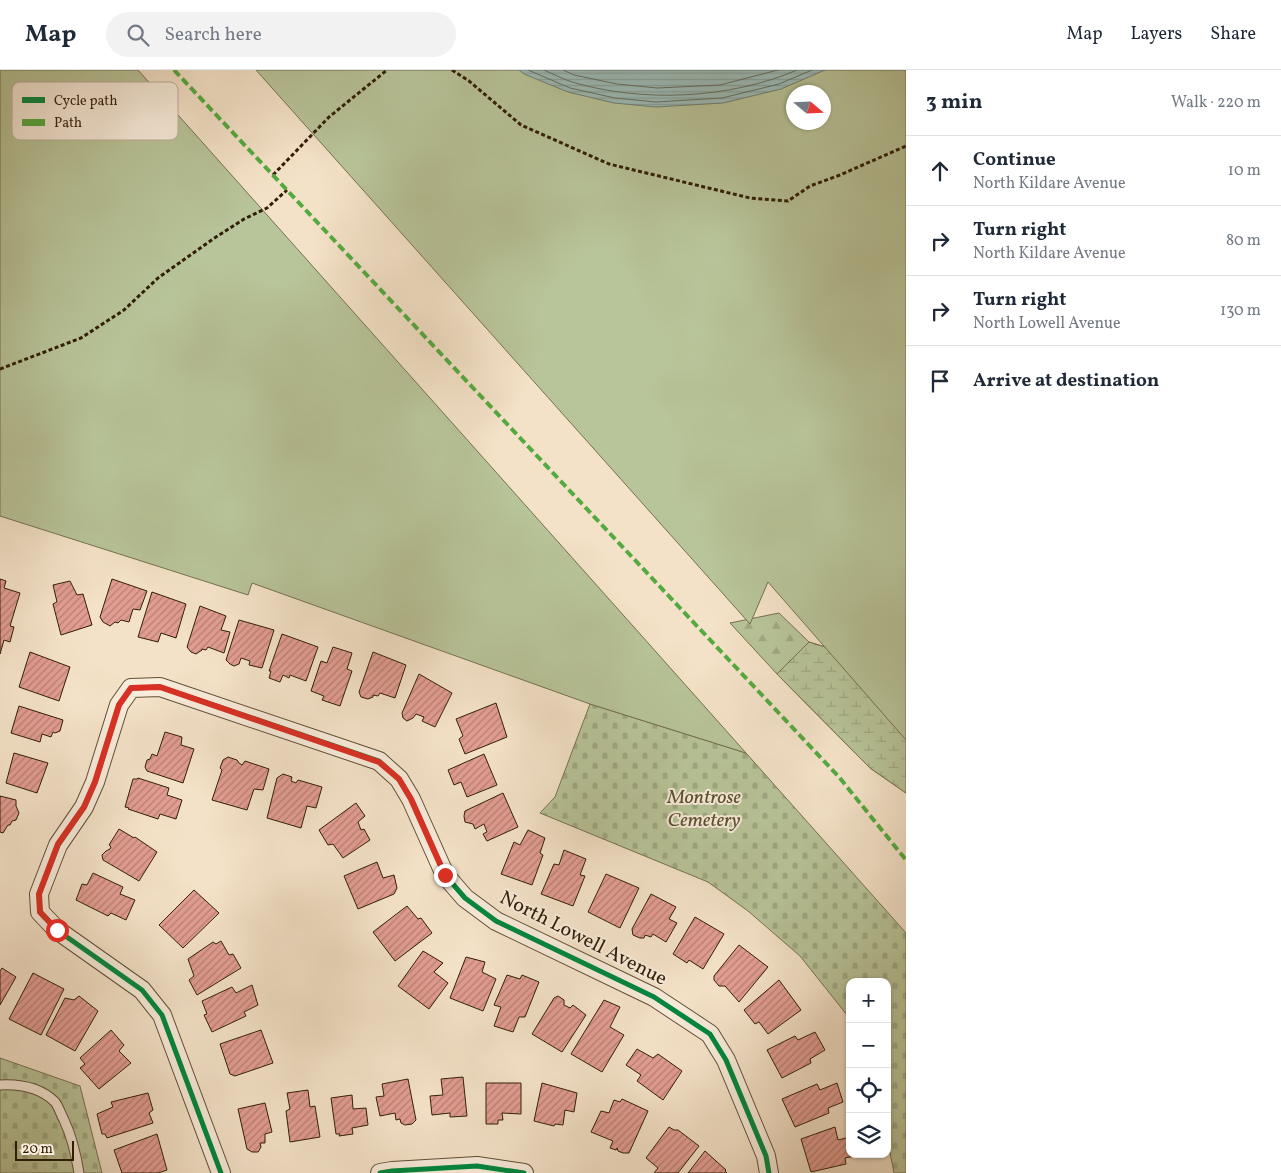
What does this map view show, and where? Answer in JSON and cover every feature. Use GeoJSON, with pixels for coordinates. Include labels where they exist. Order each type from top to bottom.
{"type":"FeatureCollection","features":[{"type":"Feature","properties":{"kind":"street","name":"North Lowell Avenue"},"geometry":{"type":"LineString","coordinates":[[220,1173],[162,1015],[142,990],[57,930],[40,912],[39,894],[58,844],[84,807],[95,782],[119,705],[131,688],[160,687],[379,762],[399,779],[411,799],[445,875],[466,898],[496,921],[654,997],[710,1034],[726,1060],[766,1156],[769,1173]]}},
{"type":"Feature","properties":{"kind":"street"},"geometry":{"type":"LineString","coordinates":[[380,1173],[477,1166],[524,1173]]}},
{"type":"Feature","properties":{"kind":"lane"},"geometry":{"type":"LineString","coordinates":[[0,1085],[12,1084],[30,1087],[42,1092],[56,1103],[76,1152],[79,1173]]}},
{"type":"Feature","properties":{"kind":"path"},"geometry":{"type":"LineString","coordinates":[[273,174],[330,117],[387,70]]}},
{"type":"Feature","properties":{"kind":"path"},"geometry":{"type":"LineString","coordinates":[[452,70],[469,81],[520,125],[609,164],[750,198],[788,201],[810,186],[906,146]]}},
{"type":"Feature","properties":{"kind":"path"},"geometry":{"type":"LineString","coordinates":[[0,369],[81,338],[124,310],[158,278],[213,239],[267,208],[287,190]]}},
{"type":"Feature","properties":{"kind":"green space"},"geometry":{"type":"Polygon","coordinates":[[[0,70],[138,70],[149,82],[12,82],[12,140],[178,140],[178,115],[746,753],[590,704],[252,583],[248,595],[0,516],[0,70]]]}},
{"type":"Feature","properties":{"kind":"green space"},"geometry":{"type":"Polygon","coordinates":[[[256,70],[906,70],[906,740],[768,582],[750,624],[256,70]]]}},
{"type":"Feature","properties":{"kind":"green space"},"geometry":{"type":"Polygon","coordinates":[[[779,613],[809,642],[906,672],[906,793],[870,768],[777,674],[730,623],[779,613]]]}},
{"type":"Feature","properties":{"kind":"green space"},"geometry":{"type":"Polygon","coordinates":[[[809,642],[906,672],[906,793],[870,768],[777,674],[809,642]]]}},
{"type":"Feature","properties":{"kind":"green space","name":"Montrose Cemetery"},"geometry":{"type":"Polygon","coordinates":[[[590,704],[746,753],[906,933],[906,1173],[894,1173],[891,1158],[891,978],[846,978],[846,1014],[800,956],[748,911],[708,882],[540,813],[555,797],[590,704]]]}},
{"type":"Feature","properties":{"kind":"green space"},"geometry":{"type":"Polygon","coordinates":[[[0,1058],[80,1086],[102,1173],[0,1173],[0,1058]]]}},
{"type":"Feature","properties":{"kind":"water"},"geometry":{"type":"Polygon","coordinates":[[[519,70],[825,70],[790,85],[786,85],[781,89],[723,103],[656,107],[614,103],[568,92],[524,74],[519,70]]]}},
{"type":"Feature","properties":{"kind":"building"},"geometry":{"type":"Polygon","coordinates":[[[0,579],[6,581],[4,588],[20,593],[10,626],[14,627],[10,642],[4,640],[0,654],[0,579]]]}},
{"type":"Feature","properties":{"kind":"building"},"geometry":{"type":"Polygon","coordinates":[[[112,579],[147,591],[140,610],[133,609],[129,622],[121,620],[110,626],[103,622],[100,617],[112,579]]]}},
{"type":"Feature","properties":{"kind":"building"},"geometry":{"type":"Polygon","coordinates":[[[70,581],[77,595],[83,594],[92,625],[61,635],[53,604],[57,602],[53,585],[70,581]]]}},
{"type":"Feature","properties":{"kind":"building"},"geometry":{"type":"Polygon","coordinates":[[[152,592],[186,604],[176,638],[161,633],[158,642],[138,637],[152,592]]]}},
{"type":"Feature","properties":{"kind":"building"},"geometry":{"type":"Polygon","coordinates":[[[200,606],[226,616],[221,630],[230,632],[224,653],[208,647],[206,650],[202,649],[196,654],[187,647],[200,606]]]}},
{"type":"Feature","properties":{"kind":"building"},"geometry":{"type":"Polygon","coordinates":[[[239,620],[274,630],[262,668],[249,665],[250,661],[241,658],[239,664],[234,666],[226,660],[239,620]]]}},
{"type":"Feature","properties":{"kind":"building"},"geometry":{"type":"Polygon","coordinates":[[[282,634],[318,647],[306,681],[290,675],[289,678],[283,675],[280,682],[269,678],[271,671],[269,671],[282,634]]]}},
{"type":"Feature","properties":{"kind":"building"},"geometry":{"type":"Polygon","coordinates":[[[333,647],[352,653],[347,669],[352,671],[340,706],[322,700],[324,696],[311,691],[321,661],[327,663],[333,647]]]}},
{"type":"Feature","properties":{"kind":"building"},"geometry":{"type":"Polygon","coordinates":[[[30,652],[70,667],[59,701],[19,687],[30,652]]]}},
{"type":"Feature","properties":{"kind":"building"},"geometry":{"type":"Polygon","coordinates":[[[373,652],[406,665],[395,698],[380,693],[378,696],[373,695],[373,697],[368,699],[361,697],[359,692],[373,652]]]}},
{"type":"Feature","properties":{"kind":"building"},"geometry":{"type":"Polygon","coordinates":[[[419,674],[452,693],[435,727],[422,721],[424,717],[416,714],[407,721],[403,718],[402,713],[419,674]]]}},
{"type":"Feature","properties":{"kind":"building"},"geometry":{"type":"Polygon","coordinates":[[[496,703],[507,737],[465,754],[459,739],[463,736],[456,719],[496,703]]]}},
{"type":"Feature","properties":{"kind":"building"},"geometry":{"type":"Polygon","coordinates":[[[19,706],[63,720],[60,731],[53,732],[51,737],[42,734],[40,742],[11,733],[19,706]]]}},
{"type":"Feature","properties":{"kind":"building"},"geometry":{"type":"Polygon","coordinates":[[[165,732],[182,737],[181,745],[194,749],[183,783],[147,771],[145,767],[147,760],[150,759],[152,754],[157,756],[165,732]]]}},
{"type":"Feature","properties":{"kind":"building"},"geometry":{"type":"Polygon","coordinates":[[[14,753],[48,763],[37,793],[6,783],[14,753]]]}},
{"type":"Feature","properties":{"kind":"building"},"geometry":{"type":"Polygon","coordinates":[[[484,754],[497,785],[467,797],[461,782],[454,785],[448,770],[484,754]]]}},
{"type":"Feature","properties":{"kind":"building"},"geometry":{"type":"Polygon","coordinates":[[[228,757],[237,760],[242,765],[245,761],[269,769],[263,790],[254,789],[247,810],[212,800],[222,770],[220,768],[223,760],[228,757]]]}},
{"type":"Feature","properties":{"kind":"building"},"geometry":{"type":"Polygon","coordinates":[[[283,774],[292,777],[291,781],[296,783],[298,780],[322,787],[316,808],[307,806],[301,828],[267,818],[277,778],[283,774]]]}},
{"type":"Feature","properties":{"kind":"building"},"geometry":{"type":"Polygon","coordinates":[[[138,778],[169,788],[167,795],[182,800],[176,819],[160,814],[158,819],[125,807],[133,779],[138,778]]]}},
{"type":"Feature","properties":{"kind":"building"},"geometry":{"type":"Polygon","coordinates":[[[503,793],[518,827],[487,841],[483,834],[487,832],[484,824],[475,829],[473,824],[465,822],[465,811],[503,793]]]}},
{"type":"Feature","properties":{"kind":"building"},"geometry":{"type":"Polygon","coordinates":[[[0,796],[16,800],[19,813],[16,820],[8,825],[3,833],[0,832],[0,796]]]}},
{"type":"Feature","properties":{"kind":"building"},"geometry":{"type":"Polygon","coordinates":[[[356,803],[365,816],[358,822],[361,830],[364,829],[370,840],[343,858],[333,844],[328,845],[319,830],[356,803]]]}},
{"type":"Feature","properties":{"kind":"building"},"geometry":{"type":"Polygon","coordinates":[[[119,829],[157,852],[139,881],[103,860],[102,855],[110,849],[109,845],[119,829]]]}},
{"type":"Feature","properties":{"kind":"building"},"geometry":{"type":"Polygon","coordinates":[[[528,830],[545,838],[540,853],[543,855],[532,885],[501,874],[514,842],[520,845],[528,830]]]}},
{"type":"Feature","properties":{"kind":"building"},"geometry":{"type":"Polygon","coordinates":[[[564,850],[586,859],[580,875],[585,876],[573,906],[541,894],[554,864],[559,865],[564,850]]]}},
{"type":"Feature","properties":{"kind":"building"},"geometry":{"type":"Polygon","coordinates":[[[377,862],[383,878],[394,875],[397,888],[394,894],[358,909],[344,876],[377,862]]]}},
{"type":"Feature","properties":{"kind":"building"},"geometry":{"type":"Polygon","coordinates":[[[93,873],[123,887],[120,894],[135,900],[126,920],[111,913],[108,916],[76,900],[82,884],[87,885],[93,873]]]}},
{"type":"Feature","properties":{"kind":"building"},"geometry":{"type":"Polygon","coordinates":[[[606,874],[639,888],[620,928],[588,912],[606,874]]]}},
{"type":"Feature","properties":{"kind":"building"},"geometry":{"type":"Polygon","coordinates":[[[194,890],[219,913],[183,948],[159,925],[194,890]]]}},
{"type":"Feature","properties":{"kind":"building"},"geometry":{"type":"Polygon","coordinates":[[[651,894],[676,907],[669,919],[677,923],[666,942],[653,934],[651,937],[645,935],[644,938],[633,935],[632,929],[651,894]]]}},
{"type":"Feature","properties":{"kind":"building"},"geometry":{"type":"Polygon","coordinates":[[[407,906],[418,919],[421,918],[432,933],[395,961],[373,932],[407,906]]]}},
{"type":"Feature","properties":{"kind":"building"},"geometry":{"type":"Polygon","coordinates":[[[695,917],[724,934],[703,969],[689,960],[687,963],[673,954],[695,917]]]}},
{"type":"Feature","properties":{"kind":"building"},"geometry":{"type":"Polygon","coordinates":[[[221,941],[229,955],[233,954],[241,968],[197,995],[189,980],[194,976],[188,959],[213,942],[216,944],[221,941]]]}},
{"type":"Feature","properties":{"kind":"building"},"geometry":{"type":"Polygon","coordinates":[[[739,945],[768,967],[739,1002],[725,986],[719,986],[714,980],[714,976],[739,945]]]}},
{"type":"Feature","properties":{"kind":"building"},"geometry":{"type":"Polygon","coordinates":[[[423,951],[443,963],[434,972],[448,983],[429,1009],[398,986],[423,951]]]}},
{"type":"Feature","properties":{"kind":"building"},"geometry":{"type":"Polygon","coordinates":[[[466,957],[485,962],[482,972],[496,979],[483,1011],[450,998],[466,957]]]}},
{"type":"Feature","properties":{"kind":"building"},"geometry":{"type":"Polygon","coordinates":[[[2,968],[16,977],[0,1005],[0,971],[2,968]]]}},
{"type":"Feature","properties":{"kind":"building"},"geometry":{"type":"Polygon","coordinates":[[[33,973],[64,989],[41,1035],[9,1019],[33,973]]]}},
{"type":"Feature","properties":{"kind":"building"},"geometry":{"type":"Polygon","coordinates":[[[507,975],[520,979],[522,975],[539,982],[525,1017],[519,1017],[513,1032],[494,1026],[501,1007],[494,1005],[507,975]]]}},
{"type":"Feature","properties":{"kind":"building"},"geometry":{"type":"Polygon","coordinates":[[[779,980],[801,1010],[768,1034],[759,1022],[755,1024],[744,1010],[779,980]]]}},
{"type":"Feature","properties":{"kind":"building"},"geometry":{"type":"Polygon","coordinates":[[[252,985],[258,1005],[244,1012],[246,1016],[212,1032],[204,1015],[207,1014],[202,1001],[232,987],[236,993],[252,985]]]}},
{"type":"Feature","properties":{"kind":"building"},"geometry":{"type":"Polygon","coordinates":[[[79,996],[98,1011],[75,1051],[46,1035],[65,998],[74,1000],[79,996]]]}},
{"type":"Feature","properties":{"kind":"building"},"geometry":{"type":"Polygon","coordinates":[[[558,996],[564,1000],[564,1005],[570,1008],[573,1005],[586,1015],[562,1052],[532,1034],[554,998],[558,996]]]}},
{"type":"Feature","properties":{"kind":"building"},"geometry":{"type":"Polygon","coordinates":[[[604,1000],[620,1007],[610,1027],[624,1035],[602,1072],[571,1054],[604,1000]]]}},
{"type":"Feature","properties":{"kind":"building"},"geometry":{"type":"Polygon","coordinates":[[[111,1030],[124,1045],[119,1051],[131,1063],[99,1089],[80,1068],[85,1064],[80,1058],[111,1030]]]}},
{"type":"Feature","properties":{"kind":"building"},"geometry":{"type":"Polygon","coordinates":[[[261,1030],[273,1063],[235,1076],[230,1074],[220,1044],[261,1030]]]}},
{"type":"Feature","properties":{"kind":"building"},"geometry":{"type":"Polygon","coordinates":[[[815,1032],[825,1050],[810,1059],[811,1063],[782,1078],[767,1050],[795,1036],[798,1040],[815,1032]]]}},
{"type":"Feature","properties":{"kind":"building"},"geometry":{"type":"Polygon","coordinates":[[[637,1049],[653,1058],[658,1054],[682,1071],[663,1100],[637,1081],[641,1075],[626,1065],[637,1049]]]}},
{"type":"Feature","properties":{"kind":"building"},"geometry":{"type":"Polygon","coordinates":[[[463,1077],[467,1116],[450,1117],[450,1113],[432,1115],[430,1096],[443,1095],[441,1079],[463,1077]]]}},
{"type":"Feature","properties":{"kind":"building"},"geometry":{"type":"Polygon","coordinates":[[[408,1079],[416,1120],[412,1124],[405,1125],[401,1123],[400,1119],[396,1120],[395,1113],[380,1116],[376,1097],[384,1096],[382,1084],[408,1079]]]}},
{"type":"Feature","properties":{"kind":"building"},"geometry":{"type":"Polygon","coordinates":[[[486,1083],[521,1083],[521,1114],[502,1113],[503,1120],[498,1120],[498,1124],[486,1124],[486,1083]]]}},
{"type":"Feature","properties":{"kind":"building"},"geometry":{"type":"Polygon","coordinates":[[[542,1083],[577,1093],[574,1112],[565,1110],[563,1125],[555,1124],[554,1126],[534,1121],[542,1083]]]}},
{"type":"Feature","properties":{"kind":"building"},"geometry":{"type":"Polygon","coordinates":[[[837,1083],[843,1102],[828,1108],[829,1113],[795,1127],[782,1099],[817,1084],[820,1090],[837,1083]]]}},
{"type":"Feature","properties":{"kind":"building"},"geometry":{"type":"Polygon","coordinates":[[[308,1090],[310,1107],[315,1106],[320,1137],[290,1142],[286,1111],[290,1109],[287,1093],[308,1090]]]}},
{"type":"Feature","properties":{"kind":"building"},"geometry":{"type":"Polygon","coordinates":[[[148,1093],[153,1110],[149,1113],[153,1123],[107,1138],[105,1134],[102,1134],[97,1114],[113,1107],[111,1102],[148,1093]]]}},
{"type":"Feature","properties":{"kind":"building"},"geometry":{"type":"Polygon","coordinates":[[[352,1095],[353,1109],[366,1108],[368,1125],[352,1128],[353,1134],[339,1136],[340,1134],[336,1134],[331,1098],[352,1095]]]}},
{"type":"Feature","properties":{"kind":"building"},"geometry":{"type":"Polygon","coordinates":[[[622,1099],[648,1111],[629,1153],[618,1151],[617,1148],[616,1150],[610,1148],[613,1141],[591,1132],[601,1111],[609,1113],[614,1100],[620,1102],[622,1099]]]}},
{"type":"Feature","properties":{"kind":"building"},"geometry":{"type":"Polygon","coordinates":[[[265,1103],[272,1132],[265,1134],[265,1143],[260,1143],[261,1147],[258,1152],[252,1152],[247,1149],[238,1109],[265,1103]]]}},
{"type":"Feature","properties":{"kind":"building"},"geometry":{"type":"Polygon","coordinates":[[[669,1127],[678,1130],[699,1146],[678,1173],[654,1173],[658,1168],[646,1158],[669,1127]]]}},
{"type":"Feature","properties":{"kind":"building"},"geometry":{"type":"Polygon","coordinates":[[[835,1127],[838,1140],[846,1138],[846,1164],[811,1172],[801,1139],[835,1127]]]}},
{"type":"Feature","properties":{"kind":"building"},"geometry":{"type":"Polygon","coordinates":[[[157,1134],[167,1170],[158,1173],[122,1173],[114,1150],[157,1134]]]}},
{"type":"Feature","properties":{"kind":"building"},"geometry":{"type":"Polygon","coordinates":[[[705,1151],[726,1170],[727,1173],[688,1173],[705,1151]]]}},
{"type":"Feature","properties":{"kind":"marked path"},"geometry":{"type":"LineString","coordinates":[[174,70],[839,777],[906,860]]}},
{"type":"Feature","properties":{"kind":"cycle path"},"geometry":{"type":"LineString","coordinates":[[221,1173],[162,1015],[142,990],[57,930],[40,912],[39,894],[58,845],[84,807],[95,782],[119,705],[131,688],[160,687],[379,761],[399,779],[411,799],[445,875],[465,898],[496,921],[654,997],[710,1034],[726,1060],[766,1156],[769,1173]]}},
{"type":"Feature","properties":{"kind":"cycle path"},"geometry":{"type":"LineString","coordinates":[[380,1173],[477,1166],[524,1173]]}},
{"type":"Feature","properties":{"kind":"route"},"geometry":{"type":"LineString","coordinates":[[57,930],[40,912],[39,894],[58,844],[84,807],[95,782],[119,705],[131,688],[160,687],[379,762],[399,779],[411,799],[445,875]]}}]}
